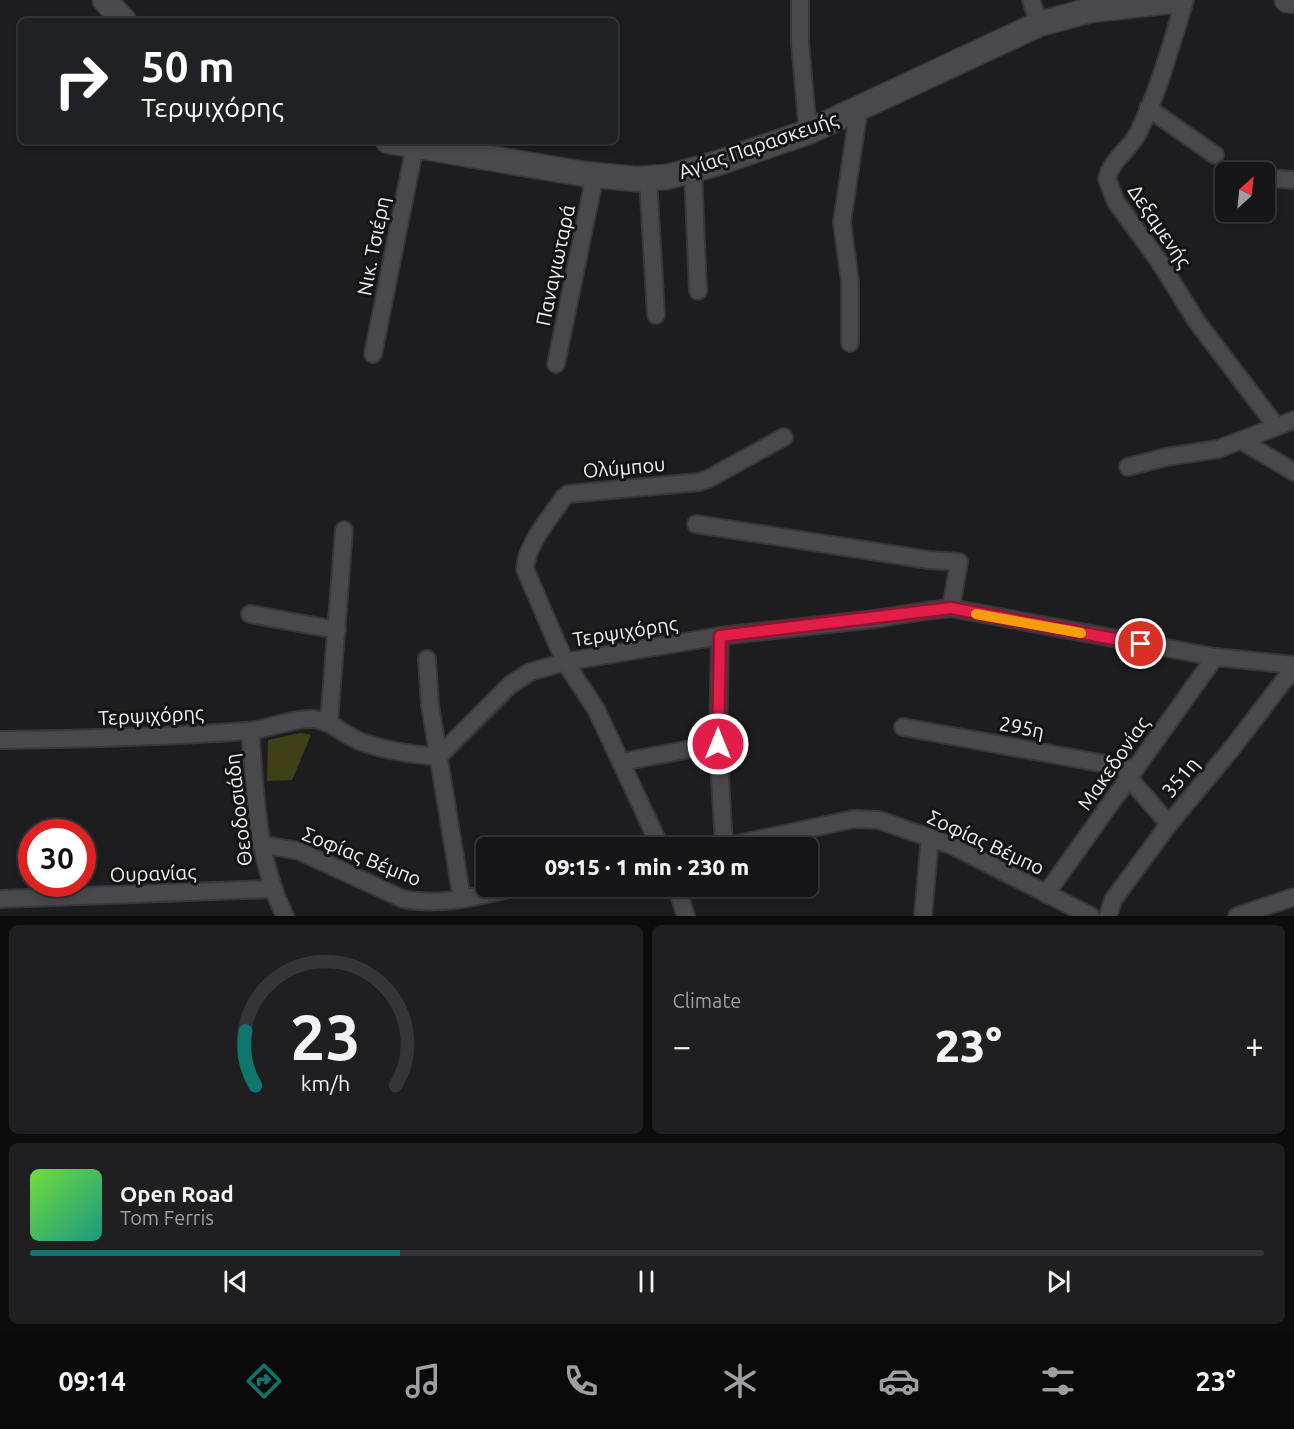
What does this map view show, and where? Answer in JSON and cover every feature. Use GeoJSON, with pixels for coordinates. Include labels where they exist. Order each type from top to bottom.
{"type":"FeatureCollection","features":[{"type":"Feature","properties":{"kind":"street"},"geometry":{"type":"LineString","coordinates":[[105,0],[121,18]]}},
{"type":"Feature","properties":{"kind":"street"},"geometry":{"type":"LineString","coordinates":[[800,0],[800,43],[808,132]]}},
{"type":"Feature","properties":{"kind":"street"},"geometry":{"type":"LineString","coordinates":[[1031,0],[1039,24]]}},
{"type":"Feature","properties":{"kind":"street","name":"Αγίας Παρασκευής"},"geometry":{"type":"LineString","coordinates":[[404,144],[595,175],[648,179],[693,170],[808,132],[1039,24],[1130,2],[1183,0]]}},
{"type":"Feature","properties":{"kind":"street","name":"Δεξαμενής"},"geometry":{"type":"LineString","coordinates":[[1183,0],[1148,108],[1137,134],[1114,159],[1107,179],[1110,191],[1160,261],[1197,322],[1276,426]]}},
{"type":"Feature","properties":{"kind":"street"},"geometry":{"type":"LineString","coordinates":[[1287,0],[1294,1]]}},
{"type":"Feature","properties":{"kind":"street"},"geometry":{"type":"LineString","coordinates":[[850,343],[850,282],[842,222],[859,108]]}},
{"type":"Feature","properties":{"kind":"street"},"geometry":{"type":"LineString","coordinates":[[1148,108],[1215,155]]}},
{"type":"Feature","properties":{"kind":"street","name":"Νικ. Τσιέρη"},"geometry":{"type":"LineString","coordinates":[[373,354],[415,146]]}},
{"type":"Feature","properties":{"kind":"street"},"geometry":{"type":"LineString","coordinates":[[693,170],[698,291]]}},
{"type":"Feature","properties":{"kind":"street","name":"Παναγιωταρά"},"geometry":{"type":"LineString","coordinates":[[556,364],[595,175]]}},
{"type":"Feature","properties":{"kind":"street"},"geometry":{"type":"LineString","coordinates":[[648,179],[656,315]]}},
{"type":"Feature","properties":{"kind":"street"},"geometry":{"type":"LineString","coordinates":[[1275,179],[1294,180]]}},
{"type":"Feature","properties":{"kind":"street"},"geometry":{"type":"LineString","coordinates":[[1128,467],[1166,457],[1218,449],[1294,420]]}},
{"type":"Feature","properties":{"kind":"street","name":"Ολύμπου"},"geometry":{"type":"LineString","coordinates":[[656,837],[596,709],[565,662],[525,569],[528,554],[562,498],[575,493],[708,479],[784,437]]}},
{"type":"Feature","properties":{"kind":"street"},"geometry":{"type":"LineString","coordinates":[[1242,441],[1294,472]]}},
{"type":"Feature","properties":{"kind":"street"},"geometry":{"type":"LineString","coordinates":[[696,524],[929,560],[959,562],[951,608]]}},
{"type":"Feature","properties":{"kind":"street"},"geometry":{"type":"LineString","coordinates":[[329,723],[344,530]]}},
{"type":"Feature","properties":{"kind":"street","name":"Τερψιχόρης"},"geometry":{"type":"LineString","coordinates":[[0,740],[117,739],[250,731],[298,720],[329,723],[346,735],[373,746],[438,757],[518,678],[530,672],[565,662],[720,636],[951,608],[1215,657],[1294,665]]}},
{"type":"Feature","properties":{"kind":"street"},"geometry":{"type":"LineString","coordinates":[[250,614],[337,630]]}},
{"type":"Feature","properties":{"kind":"street"},"geometry":{"type":"LineString","coordinates":[[720,636],[718,744],[721,837]]}},
{"type":"Feature","properties":{"kind":"street","name":"Μακεδονίας"},"geometry":{"type":"LineString","coordinates":[[1046,894],[1130,773],[1215,657]]}},
{"type":"Feature","properties":{"kind":"street"},"geometry":{"type":"LineString","coordinates":[[427,659],[430,705],[462,899]]}},
{"type":"Feature","properties":{"kind":"street","name":"351η"},"geometry":{"type":"LineString","coordinates":[[1108,916],[1113,900],[1169,824],[1233,747],[1285,679],[1294,672]]}},
{"type":"Feature","properties":{"kind":"street","name":"295η"},"geometry":{"type":"LineString","coordinates":[[903,726],[1130,773]]}},
{"type":"Feature","properties":{"kind":"street","name":"Θεοδοσιάδη"},"geometry":{"type":"LineString","coordinates":[[250,731],[260,844],[271,889],[285,916]]}},
{"type":"Feature","properties":{"kind":"street"},"geometry":{"type":"LineString","coordinates":[[621,762],[718,744]]}},
{"type":"Feature","properties":{"kind":"street"},"geometry":{"type":"LineString","coordinates":[[1130,773],[1169,824]]}},
{"type":"Feature","properties":{"kind":"street","name":"Σοφίας Βέμπο"},"geometry":{"type":"LineString","coordinates":[[772,837],[864,819],[879,820],[930,837],[1091,916]]}},
{"type":"Feature","properties":{"kind":"street"},"geometry":{"type":"LineString","coordinates":[[923,916],[930,837]]}},
{"type":"Feature","properties":{"kind":"street","name":"Σοφίας Βέμπο"},"geometry":{"type":"LineString","coordinates":[[260,844],[299,851],[403,899],[420,902],[476,896]]}},
{"type":"Feature","properties":{"kind":"street","name":"Ουρανίας"},"geometry":{"type":"LineString","coordinates":[[0,899],[271,889]]}},
{"type":"Feature","properties":{"kind":"street"},"geometry":{"type":"LineString","coordinates":[[680,897],[686,916]]}},
{"type":"Feature","properties":{"kind":"street"},"geometry":{"type":"LineString","coordinates":[[1237,916],[1294,897]]}},
{"type":"Feature","properties":{"kind":"shaded area"},"geometry":{"type":"Polygon","coordinates":[[[300,733],[311,735],[292,780],[267,781],[268,740],[300,733]]]}},
{"type":"Feature","properties":{"kind":"slow traffic"},"geometry":{"type":"LineString","coordinates":[[976,614],[1081,633]]}},
{"type":"Feature","properties":{"kind":"route"},"geometry":{"type":"LineString","coordinates":[[718,744],[720,636],[951,608],[1141,644]]}}]}
